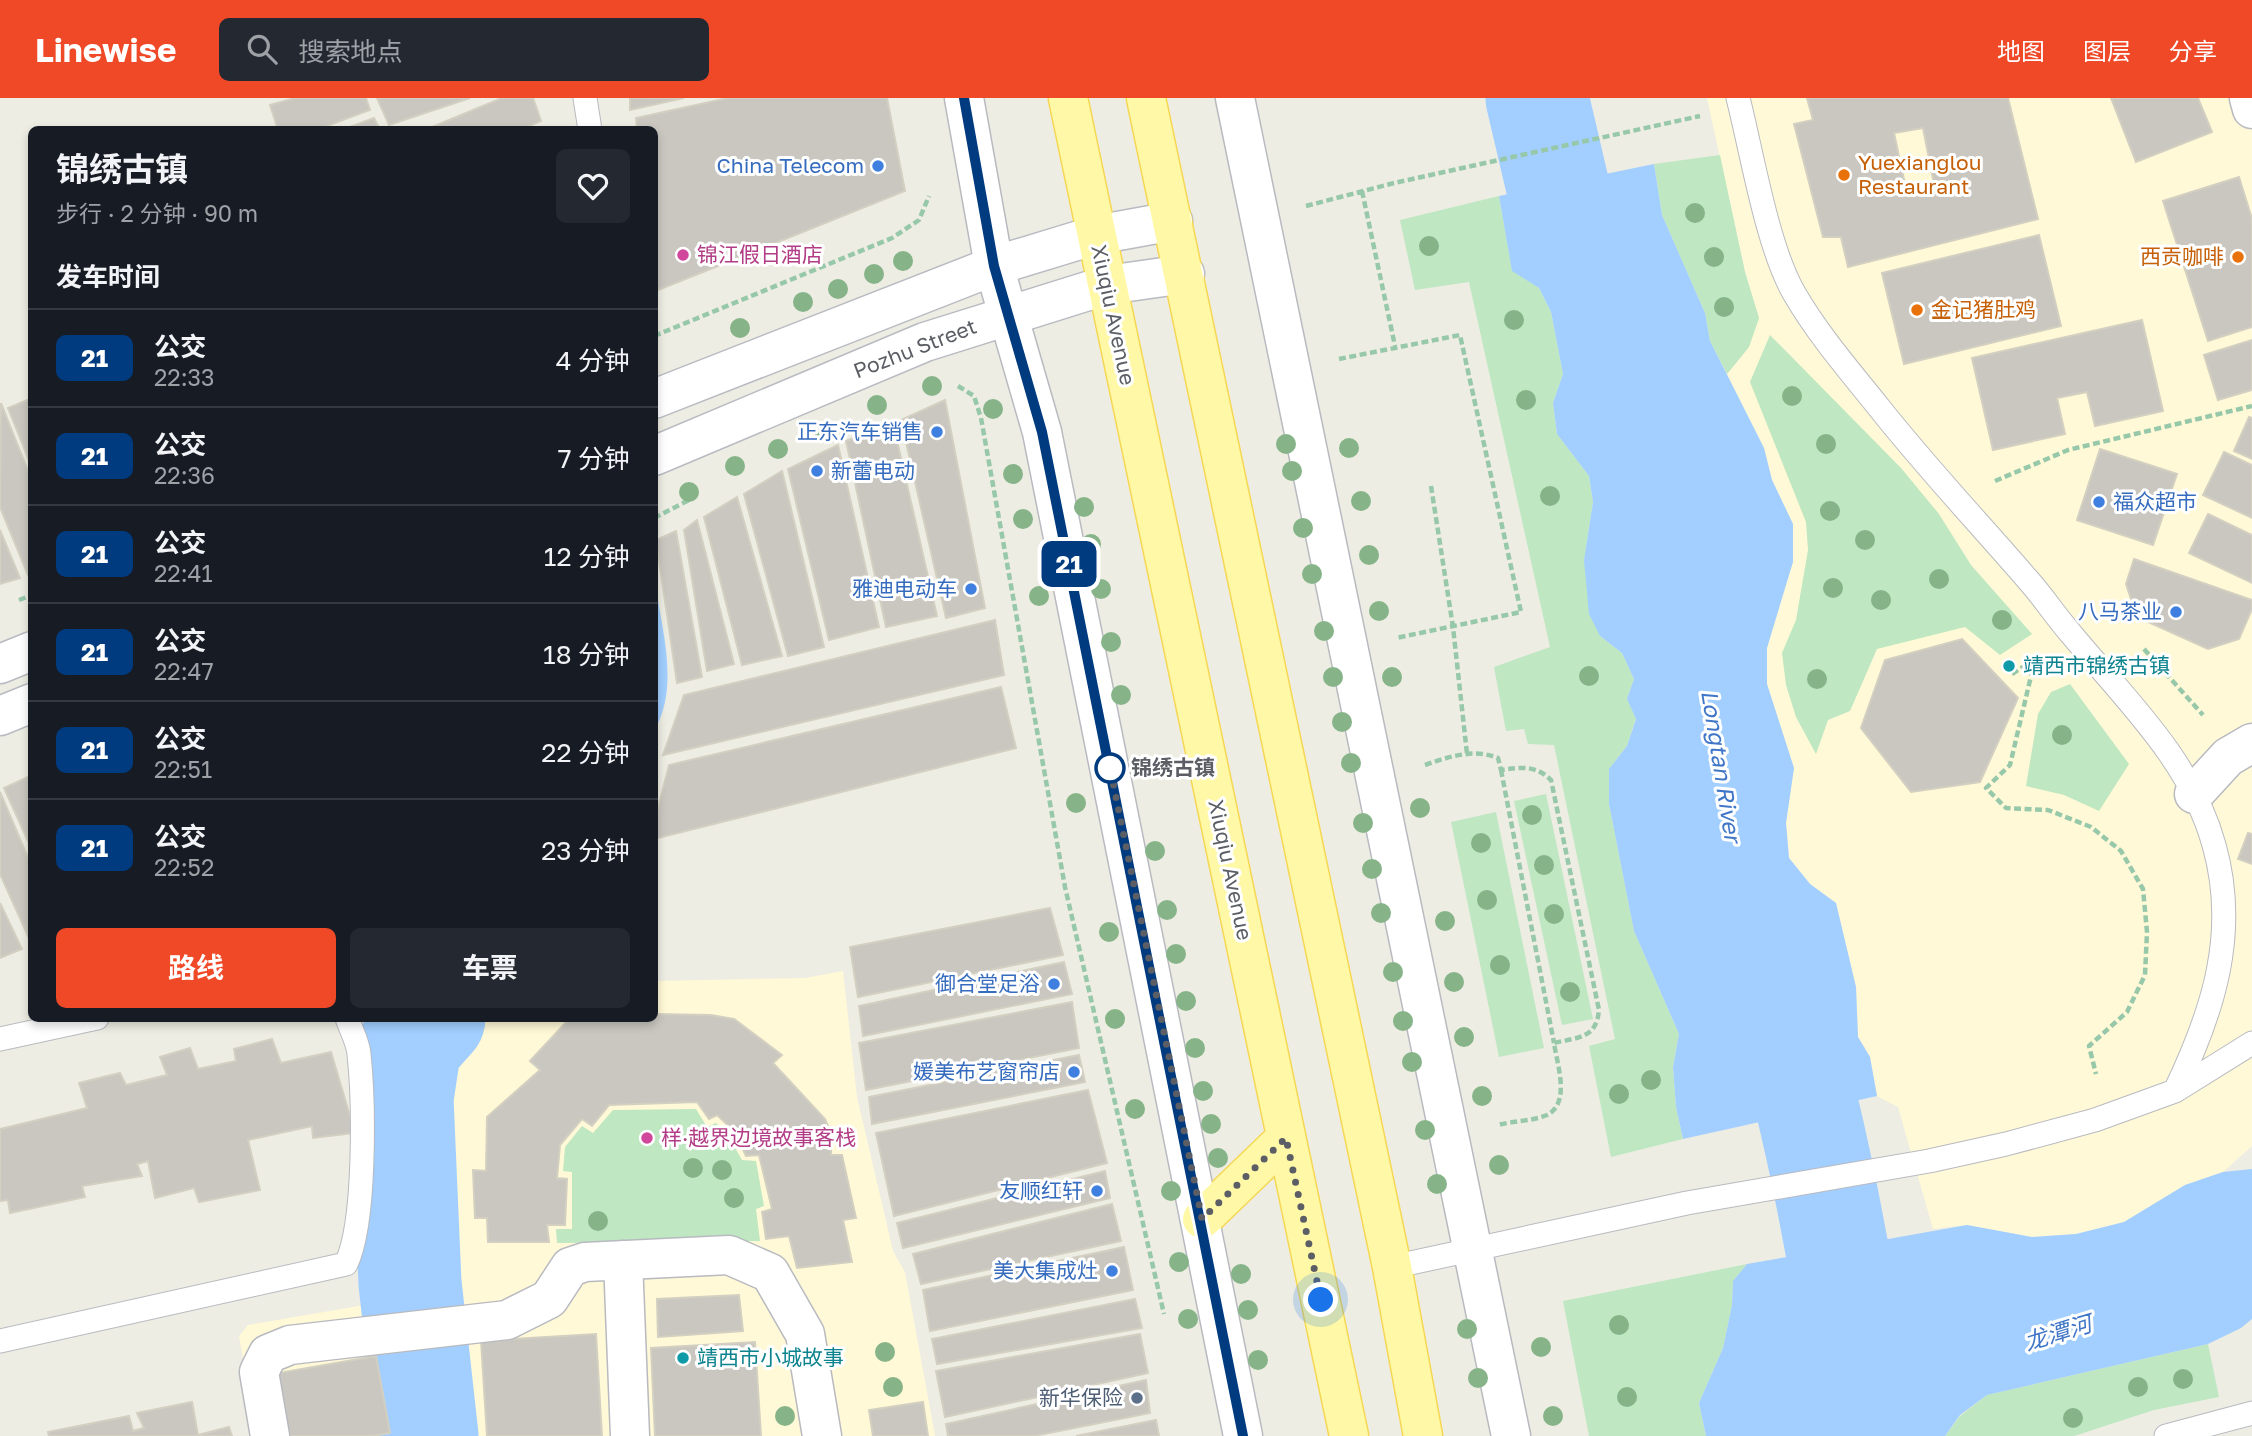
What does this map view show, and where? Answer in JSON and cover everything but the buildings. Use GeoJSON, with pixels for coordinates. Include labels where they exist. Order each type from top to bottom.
{"type":"FeatureCollection","features":[{"type":"Feature","properties":{"kind":"main road","name":"Xiuqiu Avenue"},"geometry":{"type":"LineString","coordinates":[[1068,98],[1349,1436]]}},
{"type":"Feature","properties":{"kind":"main road"},"geometry":{"type":"LineString","coordinates":[[1146,98],[1392,1268],[1423,1436]]}},
{"type":"Feature","properties":{"kind":"main road"},"geometry":{"type":"LineString","coordinates":[[1202,1219],[1286,1138]]}},
{"type":"Feature","properties":{"kind":"street"},"geometry":{"type":"LineString","coordinates":[[964,98],[994,266],[1010,313],[1042,432],[1202,1219],[1243,1436]]}},
{"type":"Feature","properties":{"kind":"street"},"geometry":{"type":"LineString","coordinates":[[1235,98],[1511,1436]]}},
{"type":"Feature","properties":{"kind":"street"},"geometry":{"type":"LineString","coordinates":[[2249,98],[2252,109]]}},
{"type":"Feature","properties":{"kind":"street"},"geometry":{"type":"LineString","coordinates":[[658,397],[994,266],[1096,235],[1173,221]]}},
{"type":"Feature","properties":{"kind":"street","name":"Pozhu Street"},"geometry":{"type":"LineString","coordinates":[[658,454],[925,342],[1010,313],[1107,285],[1185,274]]}},
{"type":"Feature","properties":{"kind":"street"},"geometry":{"type":"LineString","coordinates":[[0,664],[28,653]]}},
{"type":"Feature","properties":{"kind":"street"},"geometry":{"type":"LineString","coordinates":[[0,716],[28,705]]}},
{"type":"Feature","properties":{"kind":"street"},"geometry":{"type":"LineString","coordinates":[[2194,794],[2228,757],[2252,743]]}},
{"type":"Feature","properties":{"kind":"street"},"geometry":{"type":"LineString","coordinates":[[270,1436],[259,1372],[268,1354],[290,1345],[508,1320],[549,1299],[570,1266],[585,1262],[729,1255],[770,1273],[805,1334],[822,1436]]}},
{"type":"Feature","properties":{"kind":"street"},"geometry":{"type":"LineString","coordinates":[[623,1260],[630,1436]]}},
{"type":"Feature","properties":{"kind":"lane"},"geometry":{"type":"LineString","coordinates":[[584,98],[589,126]]}},
{"type":"Feature","properties":{"kind":"lane"},"geometry":{"type":"LineString","coordinates":[[1738,98],[1773,236],[1793,291],[1828,344],[1937,481],[2030,582],[2127,697],[2165,747],[2194,794],[2215,845],[2223,904],[2223,954],[2209,1015],[2175,1091]]}},
{"type":"Feature","properties":{"kind":"lane"},"geometry":{"type":"LineString","coordinates":[[0,1038],[78,1022]]}},
{"type":"Feature","properties":{"kind":"lane"},"geometry":{"type":"LineString","coordinates":[[0,1341],[346,1264],[354,1247],[358,1219],[361,1149],[359,1052],[348,1022]]}},
{"type":"Feature","properties":{"kind":"lane"},"geometry":{"type":"LineString","coordinates":[[1392,1268],[1688,1203],[1887,1166],[1942,1159],[2095,1120],[2175,1091],[2252,1043]]}},
{"type":"Feature","properties":{"kind":"lane"},"geometry":{"type":"LineString","coordinates":[[2166,1436],[2252,1413]]}},
{"type":"Feature","properties":{"kind":"path"},"geometry":{"type":"LineString","coordinates":[[1304,207],[1362,191],[1652,126]]}},
{"type":"Feature","properties":{"kind":"path"},"geometry":{"type":"LineString","coordinates":[[658,334],[892,238],[919,220],[929,200],[929,190]]}},
{"type":"Feature","properties":{"kind":"path"},"geometry":{"type":"LineString","coordinates":[[1362,191],[1395,346]]}},
{"type":"Feature","properties":{"kind":"path"},"geometry":{"type":"LineString","coordinates":[[1336,360],[1460,335],[1521,612],[1390,639]]}},
{"type":"Feature","properties":{"kind":"path"},"geometry":{"type":"LineString","coordinates":[[953,385],[961,386],[974,396],[981,418],[1065,887],[1165,1319]]}},
{"type":"Feature","properties":{"kind":"path"},"geometry":{"type":"LineString","coordinates":[[1992,482],[2068,450],[2252,406]]}},
{"type":"Feature","properties":{"kind":"path"},"geometry":{"type":"LineString","coordinates":[[1431,486],[1467,754]]}},
{"type":"Feature","properties":{"kind":"path"},"geometry":{"type":"LineString","coordinates":[[658,516],[699,494]]}},
{"type":"Feature","properties":{"kind":"path"},"geometry":{"type":"LineString","coordinates":[[2035,659],[2010,765],[1986,788],[2006,808],[2048,810],[2091,827],[2121,851],[2143,889],[2147,932],[2145,975],[2127,1012],[2089,1046],[2096,1075],[2095,1120]]}},
{"type":"Feature","properties":{"kind":"path"},"geometry":{"type":"LineString","coordinates":[[1418,768],[1467,754],[1485,753],[1497,758],[1554,1043],[1561,1094],[1558,1106],[1547,1115],[1487,1127]]}},
{"type":"Feature","properties":{"kind":"path"},"geometry":{"type":"LineString","coordinates":[[1501,770],[1524,767],[1541,770],[1551,779],[1599,1010],[1597,1025],[1588,1034],[1554,1043]]}},
{"type":"Feature","properties":{"kind":"shaded area","name":"靖西市锦绣古镇"},"geometry":{"type":"Polygon","coordinates":[[[1707,98],[2252,98],[2252,1146],[2223,1172],[2185,1185],[2124,1222],[2076,1234],[2032,1237],[1967,1225],[1933,1229],[1898,1107],[1877,1096],[1870,1057],[1858,1037],[1856,987],[1836,903],[1810,884],[1789,858],[1786,823],[1794,768],[1767,684],[1767,648],[1778,610],[1793,524],[1772,480],[1764,448],[1727,374],[1749,347],[1759,318],[1745,272],[1707,98]]]}},
{"type":"Feature","properties":{"kind":"shaded area","name":"样·越界边境故事客栈"},"geometry":{"type":"Polygon","coordinates":[[[843,971],[857,1097],[893,1251],[905,1272],[935,1436],[457,1436],[447,1370],[442,1290],[431,1214],[428,1101],[432,1060],[384,1058],[397,1022],[658,1022],[658,981],[805,978],[843,971]]]}},
{"type":"Feature","properties":{"kind":"shaded area"},"geometry":{"type":"Polygon","coordinates":[[[382,1302],[409,1436],[257,1436],[239,1336],[248,1325],[382,1302]]]}},
{"type":"Feature","properties":{"kind":"green space"},"geometry":{"type":"Polygon","coordinates":[[[1720,155],[1745,272],[1759,318],[1749,347],[1727,374],[1710,341],[1705,313],[1662,215],[1654,164],[1720,155]]]}},
{"type":"Feature","properties":{"kind":"green space"},"geometry":{"type":"Polygon","coordinates":[[[1499,196],[1512,270],[1539,288],[1551,312],[1563,374],[1553,403],[1557,434],[1589,476],[1593,502],[1584,560],[1600,636],[1622,653],[1634,679],[1627,699],[1636,718],[1627,746],[1609,769],[1609,804],[1634,931],[1679,1034],[1673,1067],[1676,1107],[1683,1139],[1611,1157],[1589,1046],[1615,1039],[1554,745],[1528,744],[1524,729],[1506,731],[1494,667],[1550,647],[1469,282],[1415,290],[1400,220],[1499,196]]]}},
{"type":"Feature","properties":{"kind":"green space"},"geometry":{"type":"Polygon","coordinates":[[[1770,335],[1901,468],[1939,514],[1971,565],[2032,634],[2000,655],[1965,627],[1877,649],[1850,711],[1828,720],[1816,754],[1796,717],[1786,685],[1782,653],[1796,620],[1808,550],[1806,522],[1750,382],[1770,335]]]}},
{"type":"Feature","properties":{"kind":"green space"},"geometry":{"type":"Polygon","coordinates":[[[2070,684],[2129,764],[2099,811],[2064,795],[2026,786],[2038,714],[2051,692],[2070,684]]]}},
{"type":"Feature","properties":{"kind":"green space"},"geometry":{"type":"Polygon","coordinates":[[[1546,794],[1593,1019],[1562,1025],[1514,801],[1546,794]]]}},
{"type":"Feature","properties":{"kind":"green space"},"geometry":{"type":"Polygon","coordinates":[[[1496,812],[1544,1048],[1499,1057],[1451,822],[1496,812]]]}},
{"type":"Feature","properties":{"kind":"green space"},"geometry":{"type":"Polygon","coordinates":[[[696,1109],[707,1127],[716,1123],[728,1135],[742,1160],[756,1161],[764,1206],[756,1209],[760,1241],[557,1243],[556,1229],[572,1229],[572,1172],[563,1171],[565,1147],[582,1126],[593,1133],[613,1110],[696,1109]]]}},
{"type":"Feature","properties":{"kind":"green space"},"geometry":{"type":"Polygon","coordinates":[[[1747,1264],[1733,1281],[1732,1305],[1723,1348],[1699,1403],[1706,1436],[1589,1436],[1563,1301],[1747,1264]]]}},
{"type":"Feature","properties":{"kind":"green space"},"geometry":{"type":"Polygon","coordinates":[[[2208,1344],[2219,1397],[2154,1410],[2074,1436],[1945,1436],[1960,1416],[1987,1395],[2208,1344]]]}},
{"type":"Feature","properties":{"kind":"water"},"geometry":{"type":"Polygon","coordinates":[[[1654,164],[1662,215],[1705,313],[1710,341],[1764,448],[1772,480],[1793,524],[1793,562],[1767,648],[1767,684],[1794,768],[1786,823],[1789,858],[1810,884],[1836,903],[1856,987],[1858,1037],[1870,1057],[1877,1096],[1683,1139],[1676,1107],[1673,1067],[1679,1034],[1634,931],[1609,804],[1609,769],[1627,746],[1636,719],[1627,699],[1634,679],[1622,653],[1600,636],[1589,614],[1584,560],[1593,502],[1589,476],[1557,434],[1553,403],[1563,374],[1551,312],[1539,288],[1512,271],[1499,196],[1654,164]]]}},
{"type":"Feature","properties":{"kind":"water"},"geometry":{"type":"Polygon","coordinates":[[[658,599],[668,675],[658,722],[658,599]]]}},
{"type":"Feature","properties":{"kind":"water"},"geometry":{"type":"Polygon","coordinates":[[[384,1058],[432,1059],[428,1117],[429,1175],[442,1290],[382,1302],[373,1211],[372,1149],[384,1058]]]}},
{"type":"Feature","properties":{"kind":"water","name":"龙潭河"},"geometry":{"type":"Polygon","coordinates":[[[2252,1169],[2252,1319],[2241,1328],[2208,1344],[1987,1395],[1960,1415],[1945,1436],[1706,1436],[1699,1403],[1723,1348],[1732,1305],[1733,1281],[1747,1264],[1967,1225],[2032,1237],[2076,1234],[2124,1222],[2185,1185],[2223,1172],[2252,1169]]]}},
{"type":"Feature","properties":{"kind":"water"},"geometry":{"type":"Polygon","coordinates":[[[447,1370],[457,1436],[409,1436],[398,1380],[447,1370]]]}},
{"type":"Feature","properties":{"kind":"waterway","name":"Longtan River"},"geometry":{"type":"LineString","coordinates":[[1537,98],[1563,209],[1616,315]]}},
{"type":"Feature","properties":{"kind":"waterway","name":"Longtan River"},"geometry":{"type":"LineString","coordinates":[[1770,974],[1811,1121],[1859,1372],[1823,1423],[1821,1436]]}},
{"type":"Feature","properties":{"kind":"waterway"},"geometry":{"type":"LineString","coordinates":[[427,1436],[410,1283],[402,1098],[410,1045],[430,1022]]}},
{"type":"Feature","properties":{"kind":"bus line","name":"21"},"geometry":{"type":"LineString","coordinates":[[964,98],[994,266],[1010,313],[1042,432],[1202,1219],[1243,1436]]}},
{"type":"Feature","properties":{"kind":"place","name":"China Telecom"},"geometry":{"type":"Point","coordinates":[878,166]}},
{"type":"Feature","properties":{"kind":"place","name":"Yuexianglou Restaurant"},"geometry":{"type":"Point","coordinates":[1844,175]}},
{"type":"Feature","properties":{"kind":"place","name":"锦江假日酒店"},"geometry":{"type":"Point","coordinates":[683,255]}},
{"type":"Feature","properties":{"kind":"place","name":"西贡咖啡"},"geometry":{"type":"Point","coordinates":[2238,257]}},
{"type":"Feature","properties":{"kind":"place","name":"金记猪肚鸡"},"geometry":{"type":"Point","coordinates":[1917,310]}},
{"type":"Feature","properties":{"kind":"place","name":"正东汽车销售"},"geometry":{"type":"Point","coordinates":[937,432]}},
{"type":"Feature","properties":{"kind":"place","name":"新蕾电动"},"geometry":{"type":"Point","coordinates":[817,471]}},
{"type":"Feature","properties":{"kind":"place","name":"福众超市"},"geometry":{"type":"Point","coordinates":[2099,502]}},
{"type":"Feature","properties":{"kind":"place","name":"雅迪电动车"},"geometry":{"type":"Point","coordinates":[971,589]}},
{"type":"Feature","properties":{"kind":"place","name":"八马茶业"},"geometry":{"type":"Point","coordinates":[2176,612]}},
{"type":"Feature","properties":{"kind":"place","name":"靖西市锦绣古镇"},"geometry":{"type":"Point","coordinates":[2009,666]}},
{"type":"Feature","properties":{"kind":"place","name":"锦绣古镇"},"geometry":{"type":"Point","coordinates":[1110,768]}},
{"type":"Feature","properties":{"kind":"place","name":"御合堂足浴"},"geometry":{"type":"Point","coordinates":[1054,984]}},
{"type":"Feature","properties":{"kind":"place","name":"媛美布艺窗帘店"},"geometry":{"type":"Point","coordinates":[1074,1072]}},
{"type":"Feature","properties":{"kind":"place","name":"样·越界边境故事客栈"},"geometry":{"type":"Point","coordinates":[647,1138]}},
{"type":"Feature","properties":{"kind":"place","name":"友顺红轩"},"geometry":{"type":"Point","coordinates":[1097,1191]}},
{"type":"Feature","properties":{"kind":"place","name":"美大集成灶"},"geometry":{"type":"Point","coordinates":[1112,1271]}},
{"type":"Feature","properties":{"kind":"place","name":"靖西市小城故事"},"geometry":{"type":"Point","coordinates":[683,1358]}},
{"type":"Feature","properties":{"kind":"place","name":"新华保险"},"geometry":{"type":"Point","coordinates":[1137,1398]}},
{"type":"Feature","properties":{"kind":"route"},"geometry":{"type":"LineString","coordinates":[[1110,768],[1108,758],[1202,1219],[1286,1138],[1321,1300]]}}]}
